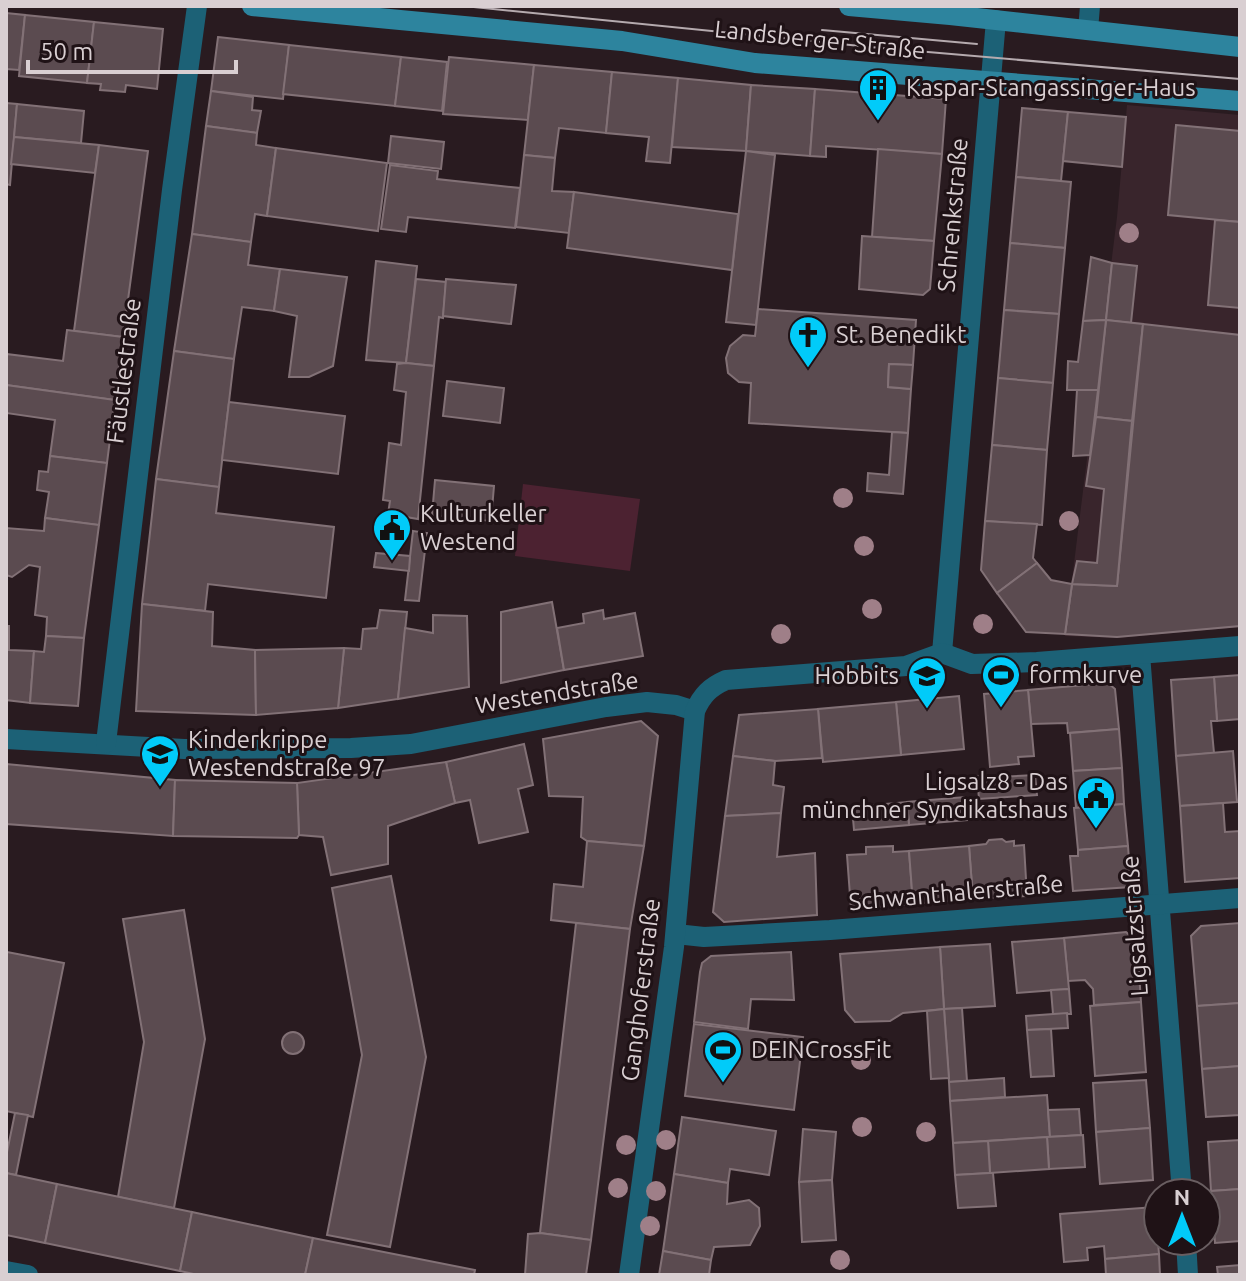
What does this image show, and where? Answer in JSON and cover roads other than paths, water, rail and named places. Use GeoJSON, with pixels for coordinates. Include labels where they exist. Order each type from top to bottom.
{"type":"FeatureCollection","features":[{"type":"Feature","properties":{"kind":"main road","name":"Landsberger Straße"},"geometry":{"type":"LineString","coordinates":[[252,6],[622,41],[755,63],[1240,101]]}},
{"type":"Feature","properties":{"kind":"main road","name":"Landsberger Straße"},"geometry":{"type":"LineString","coordinates":[[849,6],[1240,47]]}},
{"type":"Feature","properties":{"kind":"street","name":"Fäustlestraße"},"geometry":{"type":"LineString","coordinates":[[106,743],[197,6]]}},
{"type":"Feature","properties":{"kind":"street"},"geometry":{"type":"LineString","coordinates":[[1088,30],[1090,6]]}},
{"type":"Feature","properties":{"kind":"street","name":"Schrenkstraße"},"geometry":{"type":"LineString","coordinates":[[942,653],[996,20]]}},
{"type":"Feature","properties":{"kind":"street"},"geometry":{"type":"LineString","coordinates":[[685,708],[726,680],[906,666],[942,653],[972,664],[1240,646]]}},
{"type":"Feature","properties":{"kind":"street","name":"Ligsalzstraße"},"geometry":{"type":"LineString","coordinates":[[1140,654],[1181,1177]]}},
{"type":"Feature","properties":{"kind":"street","name":"Westendstraße"},"geometry":{"type":"LineString","coordinates":[[6,739],[184,749],[336,748],[411,744],[647,702],[685,708]]}},
{"type":"Feature","properties":{"kind":"street","name":"Ganghoferstraße"},"geometry":{"type":"LineString","coordinates":[[629,1275],[676,934],[685,708]]}},
{"type":"Feature","properties":{"kind":"street","name":"Schwanthalerstraße"},"geometry":{"type":"LineString","coordinates":[[676,934],[704,937],[830,930],[1240,898]]}},
{"type":"Feature","properties":{"kind":"street"},"geometry":{"type":"LineString","coordinates":[[6,1271],[27,1275]]}},
{"type":"Feature","properties":{"kind":"tram line"},"geometry":{"type":"LineString","coordinates":[[464,6],[870,47],[1240,79]]}},
{"type":"Feature","properties":{"kind":"tram line"},"geometry":{"type":"LineString","coordinates":[[822,30],[977,44]]}},
{"type":"Feature","properties":{"kind":"place","name":"Kaspar-Stangassinger-Haus"},"geometry":{"type":"Point","coordinates":[878,122]}},
{"type":"Feature","properties":{"kind":"place","name":"St. Benedikt"},"geometry":{"type":"Point","coordinates":[808,369]}},
{"type":"Feature","properties":{"kind":"place","name":"Kulturkeller Westend"},"geometry":{"type":"Point","coordinates":[392,562]}},
{"type":"Feature","properties":{"kind":"place","name":"formkurve"},"geometry":{"type":"Point","coordinates":[1001,709]}},
{"type":"Feature","properties":{"kind":"place","name":"Hobbits"},"geometry":{"type":"Point","coordinates":[927,710]}},
{"type":"Feature","properties":{"kind":"place","name":"Kinderkrippe Westendstraße 97"},"geometry":{"type":"Point","coordinates":[160,788]}},
{"type":"Feature","properties":{"kind":"place","name":"Ligsalz8 - Das münchner Syndikatshaus"},"geometry":{"type":"Point","coordinates":[1096,830]}},
{"type":"Feature","properties":{"kind":"place","name":"DEINCrossFit"},"geometry":{"type":"Point","coordinates":[723,1084]}}]}
